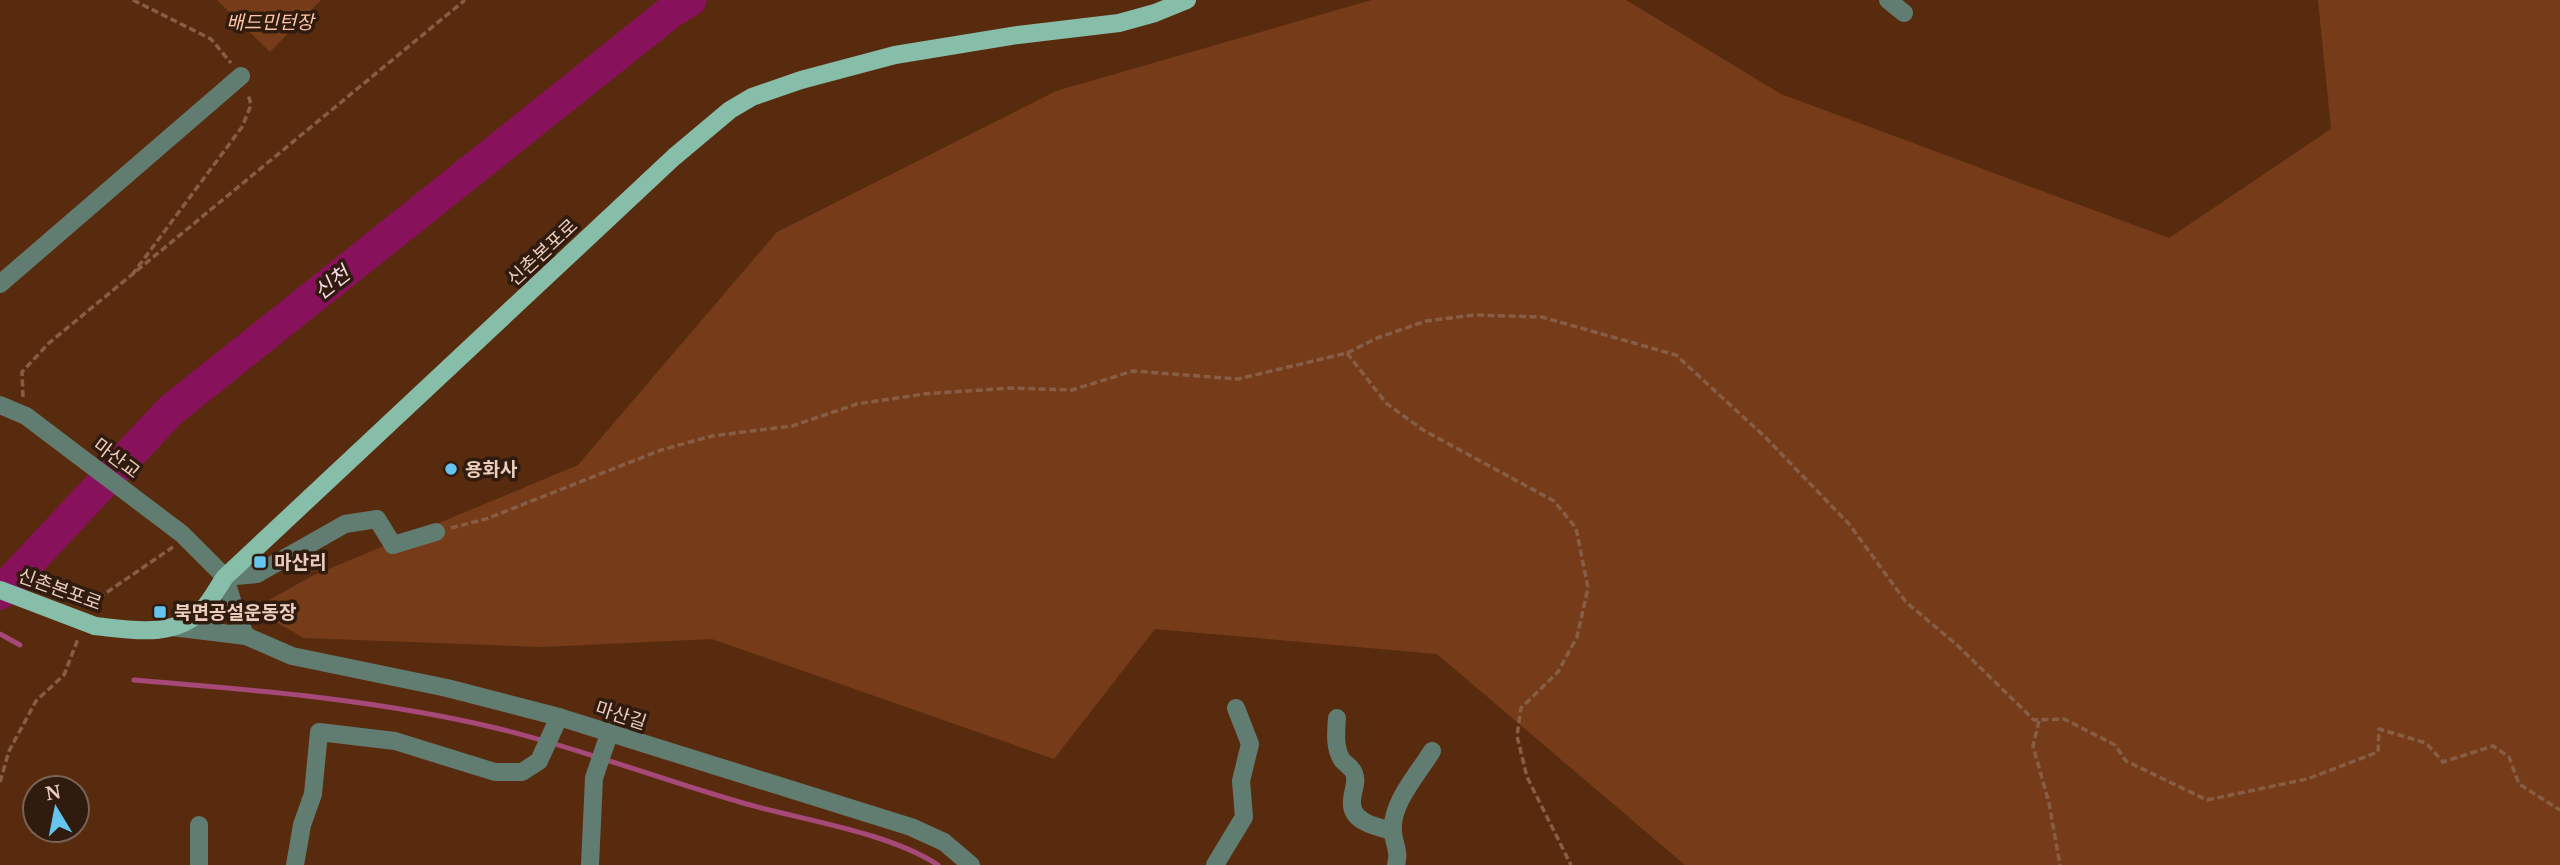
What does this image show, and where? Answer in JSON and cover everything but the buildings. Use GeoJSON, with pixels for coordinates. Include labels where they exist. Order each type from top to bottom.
{"type":"FeatureCollection","features":[{"type":"Feature","properties":{"kind":"main road","name":"신촌본포로"},"geometry":{"type":"LineString","coordinates":[[0,590],[93,619],[144,631],[172,627],[203,610],[225,577],[674,157],[730,110],[751,97],[895,55],[1018,35],[1119,23],[1187,0]]}},
{"type":"Feature","properties":{"kind":"street"},"geometry":{"type":"LineString","coordinates":[[1888,0],[1904,13]]}},
{"type":"Feature","properties":{"kind":"street"},"geometry":{"type":"LineString","coordinates":[[0,284],[241,76]]}},
{"type":"Feature","properties":{"kind":"street","name":"마산교"},"geometry":{"type":"LineString","coordinates":[[0,405],[26,416],[184,536],[225,577]]}},
{"type":"Feature","properties":{"kind":"street"},"geometry":{"type":"LineString","coordinates":[[246,636],[238,620],[225,577],[257,574],[345,524],[377,519],[393,545],[436,532]]}},
{"type":"Feature","properties":{"kind":"street","name":"마산길"},"geometry":{"type":"LineString","coordinates":[[172,627],[246,636],[292,656],[447,688],[559,717],[606,741],[911,827],[944,842],[971,865]]}},
{"type":"Feature","properties":{"kind":"street"},"geometry":{"type":"LineString","coordinates":[[1215,865],[1244,817],[1241,780],[1250,744],[1237,708]]}},
{"type":"Feature","properties":{"kind":"street"},"geometry":{"type":"LineString","coordinates":[[295,865],[302,825],[313,794],[318,732],[395,741],[495,772],[522,772],[539,761],[559,717]]}},
{"type":"Feature","properties":{"kind":"street"},"geometry":{"type":"LineString","coordinates":[[1337,718],[1336,740],[1340,758],[1354,771],[1356,783],[1351,803],[1357,817],[1368,824],[1393,831]]}},
{"type":"Feature","properties":{"kind":"street"},"geometry":{"type":"LineString","coordinates":[[590,865],[594,778],[606,741]]}},
{"type":"Feature","properties":{"kind":"street"},"geometry":{"type":"LineString","coordinates":[[1396,865],[1399,853],[1393,831],[1398,805],[1432,751]]}},
{"type":"Feature","properties":{"kind":"street"},"geometry":{"type":"LineString","coordinates":[[199,824],[200,865]]}},
{"type":"Feature","properties":{"kind":"path"},"geometry":{"type":"LineString","coordinates":[[26,416],[22,372],[50,343],[465,0]]}},
{"type":"Feature","properties":{"kind":"path"},"geometry":{"type":"LineString","coordinates":[[436,532],[486,519],[661,450],[712,436],[792,426],[857,404],[924,394],[1010,388],[1072,390],[1133,371],[1238,379],[1347,353],[1377,338],[1426,321],[1474,315],[1542,317],[1676,355],[1765,437],[1849,524],[1906,603],[1958,646],[2034,720],[2064,719],[2115,745],[2126,761],[2207,800],[2307,779],[2378,752],[2379,729],[2426,743],[2443,762],[2493,746],[2509,757],[2519,785],[2560,810]]}},
{"type":"Feature","properties":{"kind":"path"},"geometry":{"type":"LineString","coordinates":[[1347,353],[1386,403],[1423,430],[1554,501],[1576,528],[1588,588],[1577,637],[1558,671],[1521,708],[1517,736],[1527,777],[1571,865]]}},
{"type":"Feature","properties":{"kind":"path"},"geometry":{"type":"LineString","coordinates":[[93,619],[97,599],[184,536]]}},
{"type":"Feature","properties":{"kind":"path"},"geometry":{"type":"LineString","coordinates":[[0,782],[9,751],[36,701],[64,675],[79,637]]}},
{"type":"Feature","properties":{"kind":"path"},"geometry":{"type":"LineString","coordinates":[[2039,720],[2033,746],[2049,803],[2060,865]]}},
{"type":"Feature","properties":{"kind":"green space","name":"배드민턴장"},"geometry":{"type":"Polygon","coordinates":[[[217,0],[321,0],[270,52],[217,0]]]}},
{"type":"Feature","properties":{"kind":"green space"},"geometry":{"type":"Polygon","coordinates":[[[1372,0],[1626,0],[1781,94],[2169,238],[2331,129],[2318,0],[2560,0],[2560,865],[1685,865],[1437,654],[1155,629],[1054,759],[712,639],[542,647],[304,638],[253,609],[312,576],[578,465],[777,232],[1056,91],[1372,0]]]}},
{"type":"Feature","properties":{"kind":"waterway","name":"신천"},"geometry":{"type":"LineString","coordinates":[[0,593],[170,411],[669,13],[690,0]]}},
{"type":"Feature","properties":{"kind":"waterway"},"geometry":{"type":"LineString","coordinates":[[0,634],[20,645]]}},
{"type":"Feature","properties":{"kind":"waterway"},"geometry":{"type":"LineString","coordinates":[[134,680],[364,703],[500,729],[743,803],[870,835],[938,865]]}},
{"type":"Feature","properties":{"kind":"place","name":"용화사"},"geometry":{"type":"Point","coordinates":[451,469]}},
{"type":"Feature","properties":{"kind":"place","name":"마산리"},"geometry":{"type":"Point","coordinates":[260,562]}},
{"type":"Feature","properties":{"kind":"place","name":"북면공설운동장"},"geometry":{"type":"Point","coordinates":[160,612]}}]}
